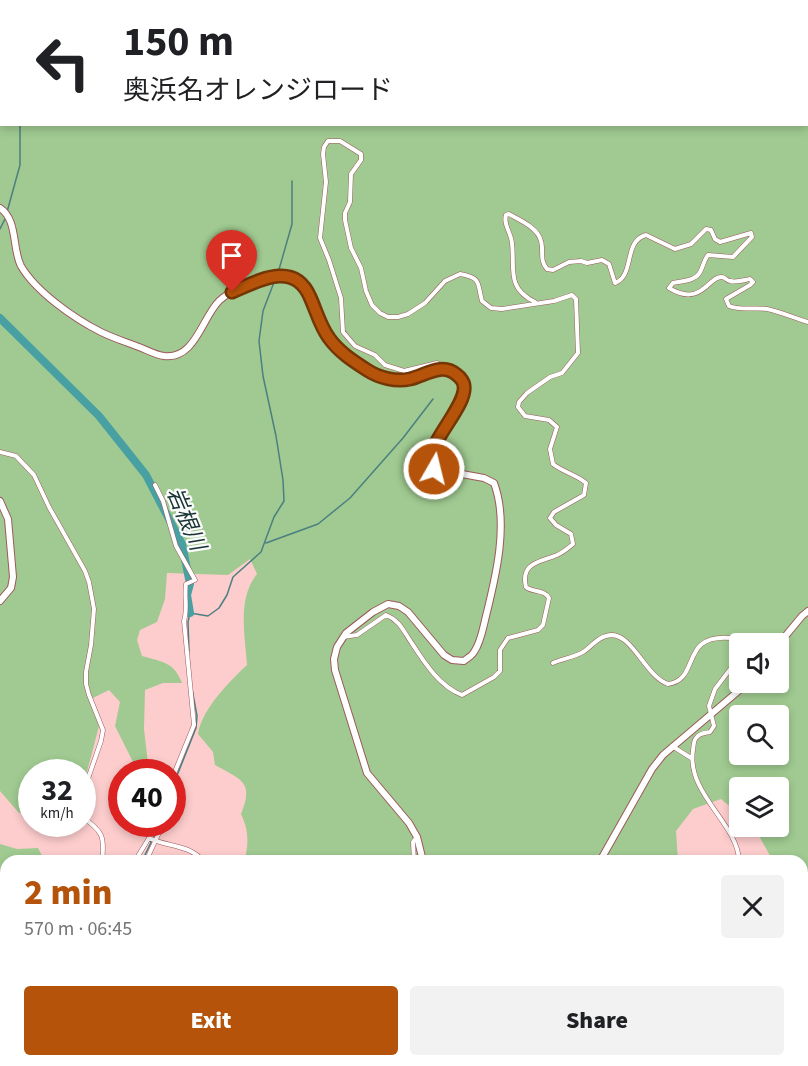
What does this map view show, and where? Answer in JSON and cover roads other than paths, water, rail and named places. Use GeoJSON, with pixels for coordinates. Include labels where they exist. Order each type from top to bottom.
{"type":"FeatureCollection","features":[{"type":"Feature","properties":{"kind":"street"},"geometry":{"type":"LineString","coordinates":[[342,637],[357,634],[386,615],[396,619],[429,669],[453,692],[462,695],[494,677],[500,671],[500,650],[508,638],[538,630],[543,625],[549,598],[543,592],[530,591],[526,587],[525,577],[534,562],[558,555],[573,544],[571,534],[556,525],[550,518],[554,512],[584,495],[586,483],[553,464],[550,449],[557,427],[549,420],[525,416],[518,407],[519,402],[527,393],[550,377],[562,374],[578,353],[576,299],[572,295],[554,301],[502,309],[491,308],[482,302],[475,278],[460,274],[445,280],[425,303],[408,314],[388,317],[380,313],[372,305],[366,291],[361,268],[351,248],[345,220],[345,213],[350,202],[351,174],[361,160],[361,154],[340,141],[328,141],[323,154],[325,199],[320,238],[341,298],[343,332],[355,346],[375,355],[385,365],[404,371],[437,363],[442,368]]}},
{"type":"Feature","properties":{"kind":"street"},"geometry":{"type":"LineString","coordinates":[[0,208],[9,218],[20,265],[35,284],[68,312],[101,332],[165,357],[182,352],[194,340],[218,302],[232,292],[274,275],[294,278],[309,294],[327,336],[336,348],[373,374],[381,378],[409,379],[442,368],[452,370],[460,377],[464,386],[462,397],[431,457],[434,469],[484,478],[494,483],[498,495],[499,554],[494,585],[478,645],[473,654],[464,661],[452,660],[444,655],[408,612],[399,606],[388,604],[373,612],[342,637],[335,653],[335,670],[363,762],[373,781],[395,804],[417,837],[422,855]]}},
{"type":"Feature","properties":{"kind":"street"},"geometry":{"type":"LineString","coordinates":[[536,303],[518,289],[514,280],[513,242],[504,220],[509,214],[538,234],[542,244],[542,258],[547,269],[553,270],[568,262],[587,263],[602,260],[609,264],[615,283],[623,277],[634,242],[640,236],[646,235],[675,249],[692,244],[706,230],[711,230],[715,239],[720,242],[752,233],[752,237],[733,257],[708,255],[703,261],[701,273],[690,280],[673,283],[669,288],[681,294],[695,294],[717,278],[722,277],[732,282],[750,279],[753,282],[730,295],[726,299],[726,304],[741,309],[764,309],[808,322]]}},
{"type":"Feature","properties":{"kind":"street"},"geometry":{"type":"LineString","coordinates":[[0,452],[16,456],[34,475],[89,582],[94,609],[86,684],[100,720],[103,736],[95,759]]}},
{"type":"Feature","properties":{"kind":"street"},"geometry":{"type":"LineString","coordinates":[[155,485],[163,501],[176,546],[195,580],[186,584],[187,612],[184,621],[194,725],[179,759]]}},
{"type":"Feature","properties":{"kind":"street"},"geometry":{"type":"LineString","coordinates":[[0,501],[8,519],[13,577],[11,588],[0,601]]}},
{"type":"Feature","properties":{"kind":"street"},"geometry":{"type":"LineString","coordinates":[[788,633],[808,611]]}},
{"type":"Feature","properties":{"kind":"street"},"geometry":{"type":"LineString","coordinates":[[553,663],[579,654],[603,636],[614,635],[624,639],[661,682],[673,684],[685,673],[702,642],[709,638],[731,638],[739,648],[738,659],[715,689],[709,706],[714,720],[712,729],[696,738],[691,758],[707,801],[733,839],[738,855]]}},
{"type":"Feature","properties":{"kind":"street"},"geometry":{"type":"LineString","coordinates":[[603,855],[652,769],[672,746],[736,693]]}},
{"type":"Feature","properties":{"kind":"street"},"geometry":{"type":"LineString","coordinates":[[672,746],[691,758]]}},
{"type":"Feature","properties":{"kind":"street"},"geometry":{"type":"LineString","coordinates":[[96,826],[101,833],[104,845],[103,855]]}},
{"type":"Feature","properties":{"kind":"street"},"geometry":{"type":"LineString","coordinates":[[149,855],[157,837]]}},
{"type":"Feature","properties":{"kind":"street"},"geometry":{"type":"LineString","coordinates":[[414,855],[413,842],[417,837]]}},
{"type":"Feature","properties":{"kind":"street"},"geometry":{"type":"LineString","coordinates":[[139,855],[149,838],[182,847],[198,855]]}},
{"type":"Feature","properties":{"kind":"waterway"},"geometry":{"type":"LineString","coordinates":[[7,212],[20,165],[20,126]]}},
{"type":"Feature","properties":{"kind":"waterway"},"geometry":{"type":"LineString","coordinates":[[278,273],[292,224],[292,181]]}},
{"type":"Feature","properties":{"kind":"waterway"},"geometry":{"type":"LineString","coordinates":[[0,229],[5,219]]}},
{"type":"Feature","properties":{"kind":"waterway"},"geometry":{"type":"LineString","coordinates":[[189,651],[190,613],[208,616],[219,608],[227,595],[233,577],[261,552],[274,517],[284,501],[283,480],[263,376],[259,341],[263,311],[276,277]]}},
{"type":"Feature","properties":{"kind":"waterway","name":"岩根川"},"geometry":{"type":"LineString","coordinates":[[0,318],[99,416],[146,475],[182,544],[190,584],[187,595],[190,613]]}},
{"type":"Feature","properties":{"kind":"waterway"},"geometry":{"type":"LineString","coordinates":[[266,543],[318,524],[350,498],[403,438],[433,399]]}},
{"type":"Feature","properties":{"kind":"waterway","name":"岩根川"},"geometry":{"type":"LineString","coordinates":[[184,759],[196,728],[197,716],[192,689]]}},
{"type":"Feature","properties":{"kind":"waterway","name":"岩根川"},"geometry":{"type":"LineString","coordinates":[[145,855],[154,837]]}}]}
